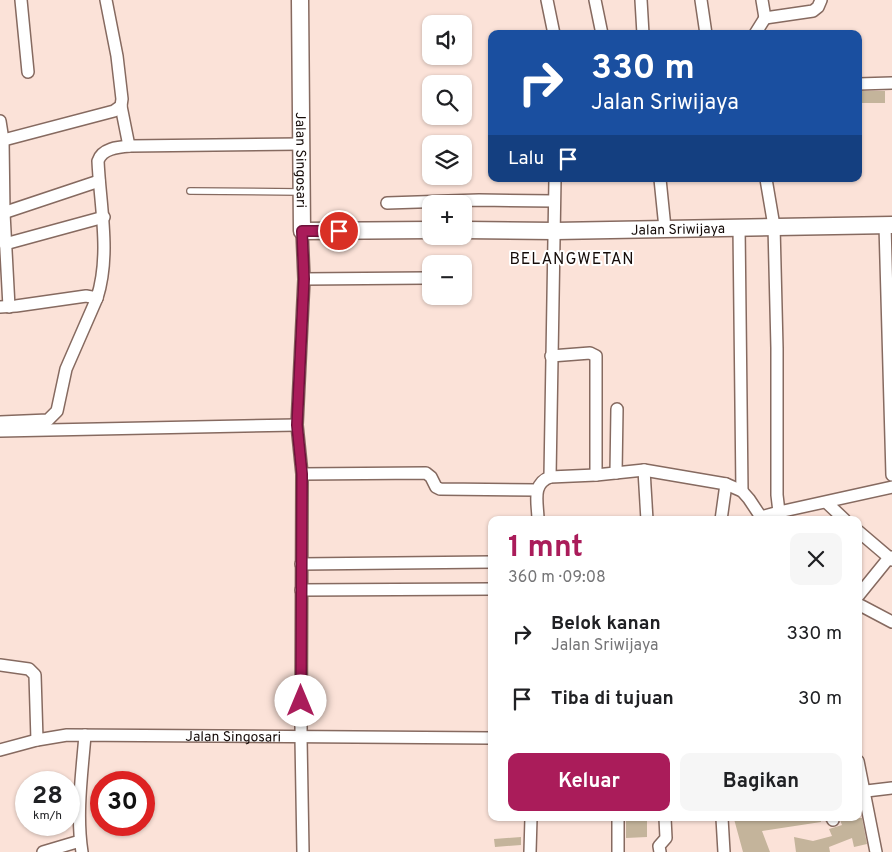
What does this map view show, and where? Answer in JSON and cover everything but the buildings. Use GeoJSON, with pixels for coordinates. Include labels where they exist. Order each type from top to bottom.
{"type":"FeatureCollection","features":[{"type":"Feature","properties":{"kind":"street"},"geometry":{"type":"LineString","coordinates":[[21,0],[28,72]]}},
{"type":"Feature","properties":{"kind":"street"},"geometry":{"type":"LineString","coordinates":[[106,0],[117,56],[122,99],[121,106],[129,146]]}},
{"type":"Feature","properties":{"kind":"street","name":"Jalan Singosari"},"geometry":{"type":"LineString","coordinates":[[0,750],[58,736],[224,735],[301,738],[302,474],[297,425],[304,279],[301,192],[300,0]]}},
{"type":"Feature","properties":{"kind":"street"},"geometry":{"type":"LineString","coordinates":[[546,0],[553,30]]}},
{"type":"Feature","properties":{"kind":"street"},"geometry":{"type":"LineString","coordinates":[[595,0],[601,30]]}},
{"type":"Feature","properties":{"kind":"street"},"geometry":{"type":"LineString","coordinates":[[641,0],[643,30]]}},
{"type":"Feature","properties":{"kind":"street"},"geometry":{"type":"LineString","coordinates":[[701,0],[705,30]]}},
{"type":"Feature","properties":{"kind":"street"},"geometry":{"type":"LineString","coordinates":[[758,30],[765,18],[762,0]]}},
{"type":"Feature","properties":{"kind":"street"},"geometry":{"type":"LineString","coordinates":[[765,18],[812,11],[818,7],[821,0]]}},
{"type":"Feature","properties":{"kind":"street"},"geometry":{"type":"LineString","coordinates":[[862,84],[892,83]]}},
{"type":"Feature","properties":{"kind":"street"},"geometry":{"type":"LineString","coordinates":[[1,141],[114,111],[121,106]]}},
{"type":"Feature","properties":{"kind":"street"},"geometry":{"type":"LineString","coordinates":[[0,121],[2,214],[5,244],[4,307],[86,296],[97,298]]}},
{"type":"Feature","properties":{"kind":"street"},"geometry":{"type":"LineString","coordinates":[[0,422],[48,420],[57,411],[66,370],[97,298],[103,265],[104,217],[99,181],[98,161],[100,155],[115,148],[129,146],[301,144]]}},
{"type":"Feature","properties":{"kind":"street"},"geometry":{"type":"LineString","coordinates":[[2,214],[99,181]]}},
{"type":"Feature","properties":{"kind":"street"},"geometry":{"type":"LineString","coordinates":[[550,476],[555,182]]}},
{"type":"Feature","properties":{"kind":"street"},"geometry":{"type":"LineString","coordinates":[[660,182],[665,228]]}},
{"type":"Feature","properties":{"kind":"street"},"geometry":{"type":"LineString","coordinates":[[767,182],[774,226],[777,348],[777,495],[780,512]]}},
{"type":"Feature","properties":{"kind":"street"},"geometry":{"type":"LineString","coordinates":[[387,203],[479,200],[554,201]]}},
{"type":"Feature","properties":{"kind":"street"},"geometry":{"type":"LineString","coordinates":[[5,244],[104,217]]}},
{"type":"Feature","properties":{"kind":"street"},"geometry":{"type":"LineString","coordinates":[[888,225],[892,467]]}},
{"type":"Feature","properties":{"kind":"street","name":"Jalan Sriwijaya"},"geometry":{"type":"LineString","coordinates":[[472,230],[555,231],[739,226],[888,225]]}},
{"type":"Feature","properties":{"kind":"street"},"geometry":{"type":"LineString","coordinates":[[739,226],[742,491]]}},
{"type":"Feature","properties":{"kind":"street"},"geometry":{"type":"LineString","coordinates":[[302,231],[422,230]]}},
{"type":"Feature","properties":{"kind":"street"},"geometry":{"type":"LineString","coordinates":[[304,279],[422,278]]}},
{"type":"Feature","properties":{"kind":"street"},"geometry":{"type":"LineString","coordinates":[[551,356],[590,353],[596,356],[596,476]]}},
{"type":"Feature","properties":{"kind":"street"},"geometry":{"type":"LineString","coordinates":[[616,473],[617,409]]}},
{"type":"Feature","properties":{"kind":"street"},"geometry":{"type":"LineString","coordinates":[[0,431],[297,425]]}},
{"type":"Feature","properties":{"kind":"street"},"geometry":{"type":"LineString","coordinates":[[538,516],[537,490],[540,483],[550,476],[596,476],[644,470],[726,484],[742,491],[750,499],[760,516]]}},
{"type":"Feature","properties":{"kind":"street"},"geometry":{"type":"LineString","coordinates":[[644,470],[647,516]]}},
{"type":"Feature","properties":{"kind":"street"},"geometry":{"type":"LineString","coordinates":[[302,474],[426,473],[431,476],[436,487],[440,489],[537,490]]}},
{"type":"Feature","properties":{"kind":"street"},"geometry":{"type":"LineString","coordinates":[[722,516],[726,484]]}},
{"type":"Feature","properties":{"kind":"street"},"geometry":{"type":"LineString","coordinates":[[770,516],[780,512],[892,487]]}},
{"type":"Feature","properties":{"kind":"street"},"geometry":{"type":"LineString","coordinates":[[827,502],[841,516]]}},
{"type":"Feature","properties":{"kind":"street"},"geometry":{"type":"LineString","coordinates":[[862,534],[891,559],[862,592]]}},
{"type":"Feature","properties":{"kind":"street"},"geometry":{"type":"LineString","coordinates":[[301,564],[488,562]]}},
{"type":"Feature","properties":{"kind":"street"},"geometry":{"type":"LineString","coordinates":[[301,590],[488,589]]}},
{"type":"Feature","properties":{"kind":"street"},"geometry":{"type":"LineString","coordinates":[[862,606],[892,622]]}},
{"type":"Feature","properties":{"kind":"street"},"geometry":{"type":"LineString","coordinates":[[0,665],[29,669],[35,675],[37,740]]}},
{"type":"Feature","properties":{"kind":"street"},"geometry":{"type":"LineString","coordinates":[[43,852],[81,847],[80,796],[84,735]]}},
{"type":"Feature","properties":{"kind":"street"},"geometry":{"type":"LineString","coordinates":[[303,852],[301,738],[488,738]]}},
{"type":"Feature","properties":{"kind":"street"},"geometry":{"type":"LineString","coordinates":[[862,792],[892,788]]}},
{"type":"Feature","properties":{"kind":"street"},"geometry":{"type":"LineString","coordinates":[[862,796],[876,852]]}},
{"type":"Feature","properties":{"kind":"street"},"geometry":{"type":"LineString","coordinates":[[530,852],[531,821]]}},
{"type":"Feature","properties":{"kind":"street"},"geometry":{"type":"LineString","coordinates":[[618,821],[618,852]]}},
{"type":"Feature","properties":{"kind":"street"},"geometry":{"type":"LineString","coordinates":[[660,852],[659,846],[666,838],[665,821]]}},
{"type":"Feature","properties":{"kind":"street"},"geometry":{"type":"LineString","coordinates":[[722,821],[724,852]]}},
{"type":"Feature","properties":{"kind":"lane"},"geometry":{"type":"LineString","coordinates":[[190,191],[301,192]]}},
{"type":"Feature","properties":{"kind":"district","name":"BELANGWETAN"},"geometry":{"type":"Point","coordinates":[572,258]}},
{"type":"Feature","properties":{"kind":"route"},"geometry":{"type":"LineString","coordinates":[[301,701],[302,474],[297,425],[304,279],[302,231],[339,231]]}}]}
